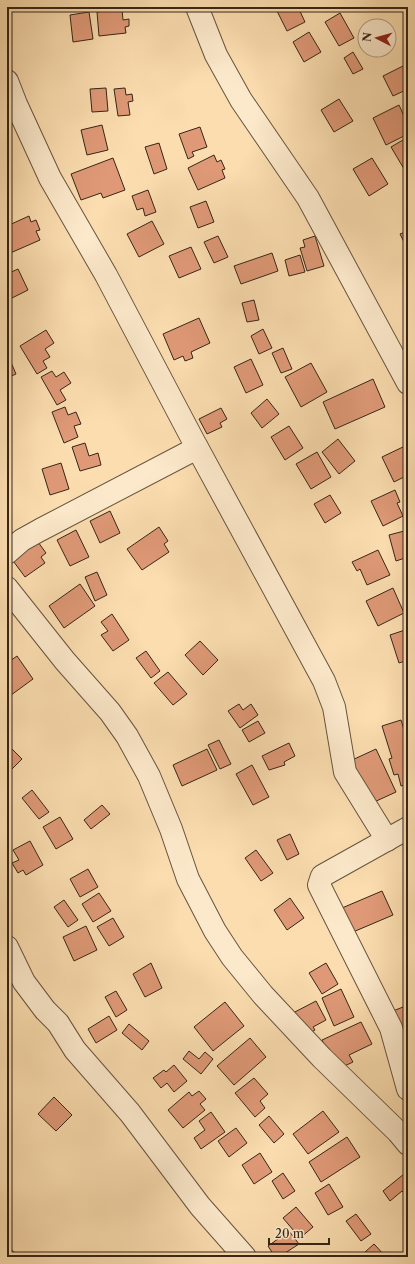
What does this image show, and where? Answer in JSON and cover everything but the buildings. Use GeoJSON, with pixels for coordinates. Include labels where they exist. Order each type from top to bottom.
{"type":"FeatureCollection","features":[{"type":"Feature","properties":{"kind":"street"},"geometry":{"type":"LineString","coordinates":[[197,7],[216,55],[241,100],[308,198],[408,383]]}},
{"type":"Feature","properties":{"kind":"street"},"geometry":{"type":"LineString","coordinates":[[7,81],[50,178],[106,275],[197,448],[324,681],[334,707],[345,772],[387,840]]}},
{"type":"Feature","properties":{"kind":"street"},"geometry":{"type":"LineString","coordinates":[[7,553],[22,540],[40,530],[197,448]]}},
{"type":"Feature","properties":{"kind":"street"},"geometry":{"type":"LineString","coordinates":[[7,588],[66,661],[110,712],[127,736],[149,776],[171,829],[188,879],[215,931],[232,957],[263,995],[322,1058],[398,1132],[408,1144]]}},
{"type":"Feature","properties":{"kind":"street"},"geometry":{"type":"LineString","coordinates":[[408,828],[322,876],[319,885],[391,1028],[408,1089]]}},
{"type":"Feature","properties":{"kind":"street"},"geometry":{"type":"LineString","coordinates":[[7,947],[24,982],[45,1010],[58,1023],[75,1050],[130,1113],[200,1206],[244,1257]]}},
{"type":"Feature","properties":{"kind":"waterway"},"geometry":{"type":"LineString","coordinates":[[7,1249],[16,1257]]}}]}
